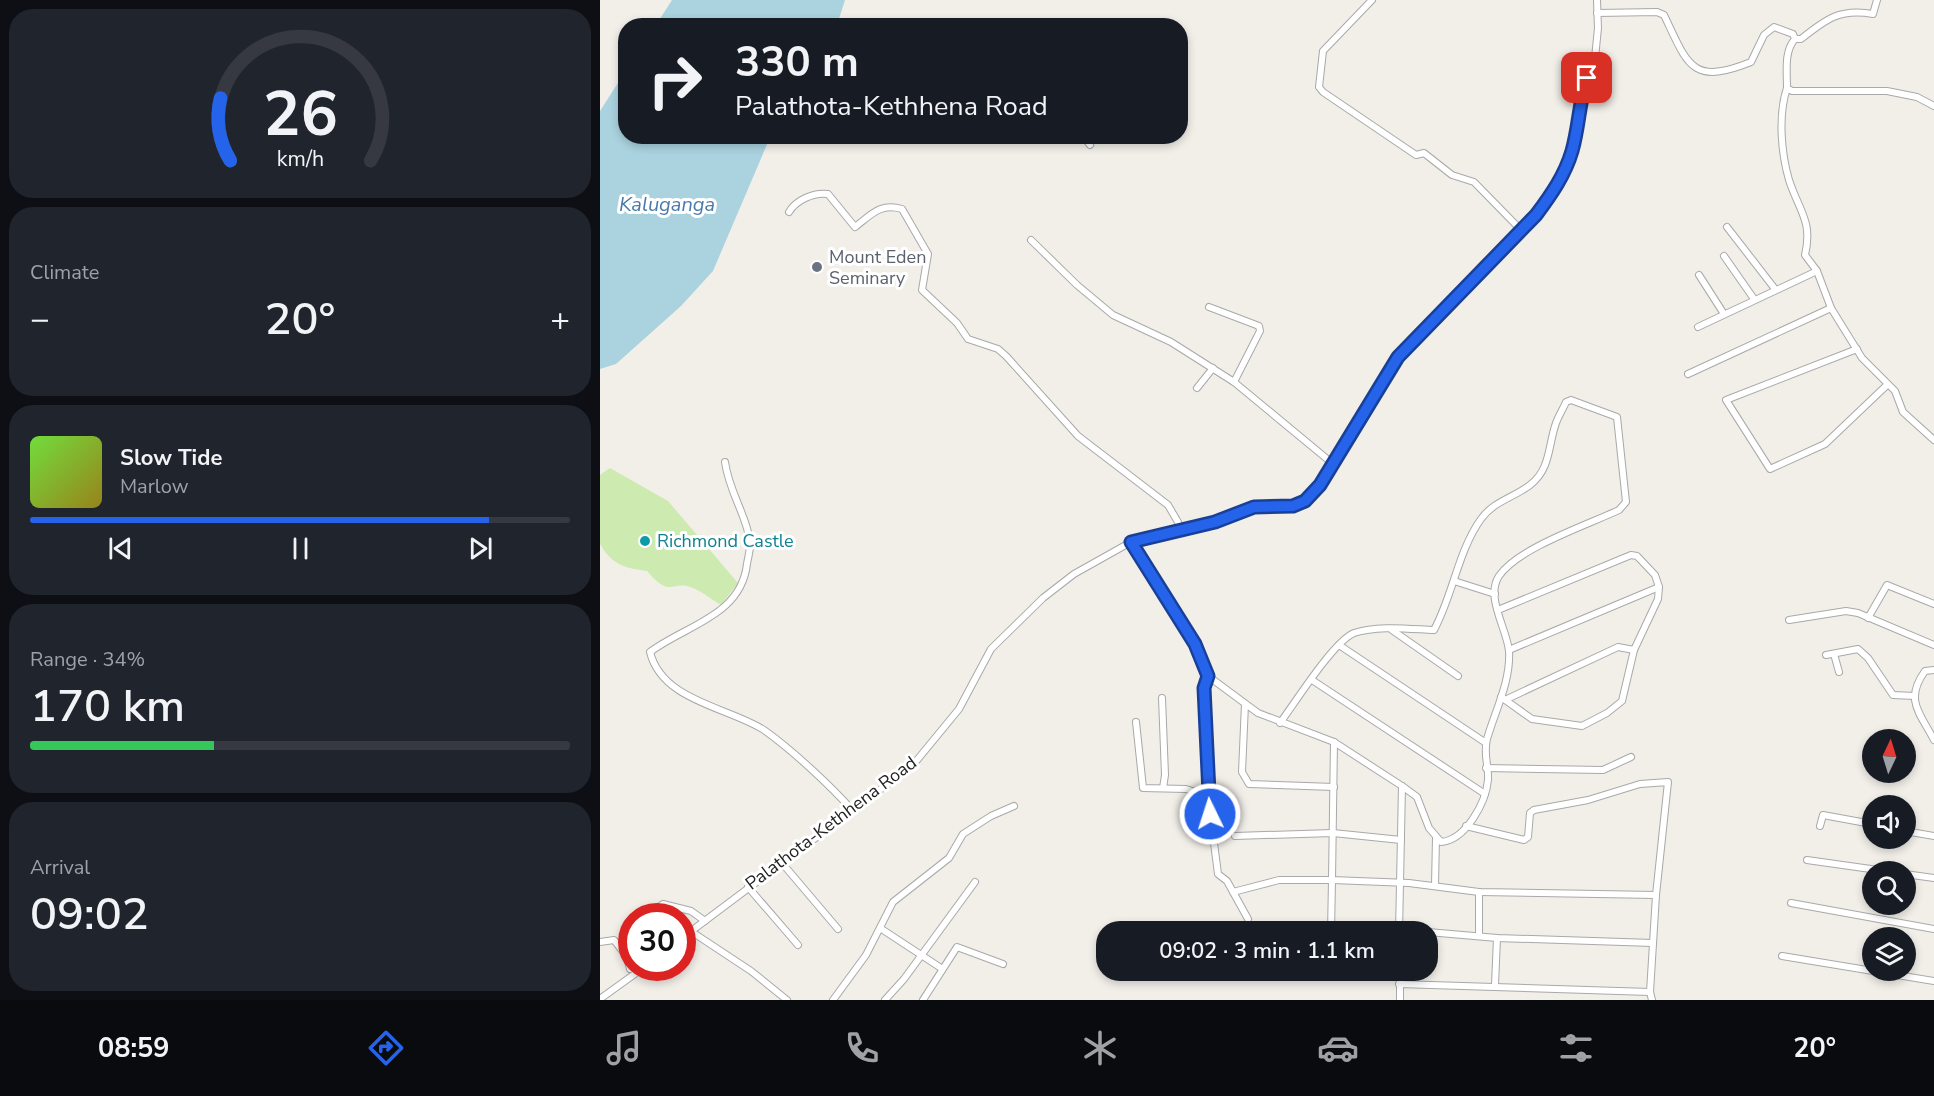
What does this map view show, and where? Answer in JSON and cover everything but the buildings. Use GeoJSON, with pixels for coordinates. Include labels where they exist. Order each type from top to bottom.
{"type":"FeatureCollection","features":[{"type":"Feature","properties":{"kind":"street"},"geometry":{"type":"LineString","coordinates":[[1372,0],[1323,51],[1319,87],[1416,155],[1424,153],[1452,175],[1474,182],[1521,230]]}},
{"type":"Feature","properties":{"kind":"street","name":"Palathota-Kethhena Road"},"geometry":{"type":"LineString","coordinates":[[696,929],[748,887],[853,812],[913,765],[959,709],[991,649],[1043,598],[1090,564],[1131,542],[1215,522],[1254,507],[1293,506],[1305,501],[1320,485],[1398,357],[1549,198],[1568,163],[1580,99],[1595,58],[1598,28],[1597,0]]}},
{"type":"Feature","properties":{"kind":"street"},"geometry":{"type":"LineString","coordinates":[[1877,0],[1873,14],[1853,10],[1821,23],[1801,39],[1795,39],[1789,46],[1787,88],[1781,120],[1786,165],[1807,223],[1809,236],[1805,255],[1817,272],[1831,308],[1857,349],[1887,385],[1895,391],[1903,412],[1934,440]]}},
{"type":"Feature","properties":{"kind":"street"},"geometry":{"type":"LineString","coordinates":[[1597,13],[1657,12],[1664,15],[1685,60],[1692,66],[1715,74],[1751,62],[1764,35],[1774,27],[1793,34],[1795,39]]}},
{"type":"Feature","properties":{"kind":"street"},"geometry":{"type":"LineString","coordinates":[[1787,88],[1803,93],[1851,89],[1887,91],[1917,97],[1934,106]]}},
{"type":"Feature","properties":{"kind":"street"},"geometry":{"type":"LineString","coordinates":[[789,212],[794,203],[821,193],[828,194],[855,227],[879,209],[889,206],[902,209],[928,254],[922,290],[957,323],[968,339],[998,349],[1078,436],[1168,505],[1182,529]]}},
{"type":"Feature","properties":{"kind":"street"},"geometry":{"type":"LineString","coordinates":[[1727,227],[1775,289]]}},
{"type":"Feature","properties":{"kind":"street"},"geometry":{"type":"LineString","coordinates":[[1031,240],[1077,285],[1113,315],[1171,342],[1234,382],[1332,463]]}},
{"type":"Feature","properties":{"kind":"street"},"geometry":{"type":"LineString","coordinates":[[1724,256],[1754,299]]}},
{"type":"Feature","properties":{"kind":"street"},"geometry":{"type":"LineString","coordinates":[[1698,327],[1775,289],[1817,272]]}},
{"type":"Feature","properties":{"kind":"street"},"geometry":{"type":"LineString","coordinates":[[1699,275],[1724,314]]}},
{"type":"Feature","properties":{"kind":"street"},"geometry":{"type":"LineString","coordinates":[[1209,307],[1259,326],[1260,332],[1234,382]]}},
{"type":"Feature","properties":{"kind":"street"},"geometry":{"type":"LineString","coordinates":[[1689,374],[1831,308]]}},
{"type":"Feature","properties":{"kind":"street"},"geometry":{"type":"LineString","coordinates":[[1857,349],[1726,400],[1770,469],[1825,444],[1887,385]]}},
{"type":"Feature","properties":{"kind":"street"},"geometry":{"type":"LineString","coordinates":[[1197,388],[1213,368]]}},
{"type":"Feature","properties":{"kind":"street"},"geometry":{"type":"LineString","coordinates":[[1280,723],[1339,645],[1353,634],[1390,629],[1434,630],[1443,613],[1471,537],[1481,519],[1502,499],[1530,485],[1545,467],[1556,424],[1566,402],[1571,400],[1617,417],[1626,502],[1618,510],[1517,556],[1498,577],[1495,594],[1509,650],[1508,670],[1504,698],[1486,743],[1488,778],[1485,794],[1477,813],[1466,826],[1446,841],[1436,838]]}},
{"type":"Feature","properties":{"kind":"street"},"geometry":{"type":"LineString","coordinates":[[725,462],[728,483],[750,542],[746,578],[738,595],[722,612],[669,637],[650,652],[652,662],[687,695],[764,731],[853,812]]}},
{"type":"Feature","properties":{"kind":"street"},"geometry":{"type":"LineString","coordinates":[[1131,542],[1195,644],[1208,676],[1245,704],[1280,723],[1334,742],[1417,797],[1429,828],[1436,838],[1435,885]]}},
{"type":"Feature","properties":{"kind":"street"},"geometry":{"type":"LineString","coordinates":[[1498,610],[1631,555],[1637,556],[1655,575],[1659,587],[1658,599],[1634,650],[1622,701],[1607,713],[1582,726],[1532,719],[1504,698]]}},
{"type":"Feature","properties":{"kind":"street"},"geometry":{"type":"LineString","coordinates":[[1454,581],[1495,594]]}},
{"type":"Feature","properties":{"kind":"street"},"geometry":{"type":"LineString","coordinates":[[1868,618],[1887,585],[1934,604]]}},
{"type":"Feature","properties":{"kind":"street"},"geometry":{"type":"LineString","coordinates":[[1509,650],[1659,587]]}},
{"type":"Feature","properties":{"kind":"street"},"geometry":{"type":"LineString","coordinates":[[1789,620],[1846,611],[1934,645]]}},
{"type":"Feature","properties":{"kind":"street"},"geometry":{"type":"LineString","coordinates":[[1390,629],[1458,676]]}},
{"type":"Feature","properties":{"kind":"street"},"geometry":{"type":"LineString","coordinates":[[1339,645],[1486,743]]}},
{"type":"Feature","properties":{"kind":"street"},"geometry":{"type":"LineString","coordinates":[[1504,698],[1618,647],[1634,650]]}},
{"type":"Feature","properties":{"kind":"street"},"geometry":{"type":"LineString","coordinates":[[1826,655],[1858,649],[1868,658],[1893,695],[1915,696]]}},
{"type":"Feature","properties":{"kind":"street"},"geometry":{"type":"LineString","coordinates":[[1834,654],[1839,672]]}},
{"type":"Feature","properties":{"kind":"street"},"geometry":{"type":"LineString","coordinates":[[1934,663],[1917,682],[1915,707],[1934,740]]}},
{"type":"Feature","properties":{"kind":"street"},"geometry":{"type":"LineString","coordinates":[[1925,671],[1934,670]]}},
{"type":"Feature","properties":{"kind":"street"},"geometry":{"type":"LineString","coordinates":[[1208,676],[1204,688],[1208,796],[1218,874],[1227,881],[1248,919]]}},
{"type":"Feature","properties":{"kind":"street"},"geometry":{"type":"LineString","coordinates":[[1312,680],[1485,794]]}},
{"type":"Feature","properties":{"kind":"street"},"geometry":{"type":"LineString","coordinates":[[1162,698],[1163,789]]}},
{"type":"Feature","properties":{"kind":"street"},"geometry":{"type":"LineString","coordinates":[[1245,704],[1242,772],[1249,784],[1334,787]]}},
{"type":"Feature","properties":{"kind":"street"},"geometry":{"type":"LineString","coordinates":[[1136,722],[1143,788],[1186,789],[1208,796]]}},
{"type":"Feature","properties":{"kind":"street"},"geometry":{"type":"LineString","coordinates":[[1331,921],[1334,742]]}},
{"type":"Feature","properties":{"kind":"street"},"geometry":{"type":"LineString","coordinates":[[1486,768],[1602,770],[1631,757]]}},
{"type":"Feature","properties":{"kind":"street"},"geometry":{"type":"LineString","coordinates":[[1466,826],[1524,840],[1528,837],[1530,813],[1534,810],[1615,793],[1640,784],[1668,782],[1656,895],[1650,992],[1652,1000]]}},
{"type":"Feature","properties":{"kind":"street"},"geometry":{"type":"LineString","coordinates":[[1399,921],[1401,786]]}},
{"type":"Feature","properties":{"kind":"street"},"geometry":{"type":"LineString","coordinates":[[832,1000],[866,955],[893,902],[948,858],[963,834],[991,816],[1014,806]]}},
{"type":"Feature","properties":{"kind":"street"},"geometry":{"type":"LineString","coordinates":[[1820,826],[1822,815],[1862,822]]}},
{"type":"Feature","properties":{"kind":"street"},"geometry":{"type":"LineString","coordinates":[[1235,836],[1333,833],[1401,840]]}},
{"type":"Feature","properties":{"kind":"street"},"geometry":{"type":"LineString","coordinates":[[1916,833],[1934,836]]}},
{"type":"Feature","properties":{"kind":"street"},"geometry":{"type":"LineString","coordinates":[[1808,860],[1862,868]]}},
{"type":"Feature","properties":{"kind":"street"},"geometry":{"type":"LineString","coordinates":[[782,863],[838,929]]}},
{"type":"Feature","properties":{"kind":"street"},"geometry":{"type":"LineString","coordinates":[[1916,876],[1934,878]]}},
{"type":"Feature","properties":{"kind":"street"},"geometry":{"type":"LineString","coordinates":[[1233,892],[1280,880],[1332,880],[1400,882],[1479,892],[1656,895]]}},
{"type":"Feature","properties":{"kind":"street"},"geometry":{"type":"LineString","coordinates":[[885,1000],[923,954],[975,882]]}},
{"type":"Feature","properties":{"kind":"street"},"geometry":{"type":"LineString","coordinates":[[748,887],[798,945]]}},
{"type":"Feature","properties":{"kind":"street"},"geometry":{"type":"LineString","coordinates":[[1479,892],[1479,935]]}},
{"type":"Feature","properties":{"kind":"street"},"geometry":{"type":"LineString","coordinates":[[1791,903],[1934,929]]}},
{"type":"Feature","properties":{"kind":"street"},"geometry":{"type":"LineString","coordinates":[[696,915],[705,921]]}},
{"type":"Feature","properties":{"kind":"street"},"geometry":{"type":"LineString","coordinates":[[880,928],[923,954],[941,968]]}},
{"type":"Feature","properties":{"kind":"street"},"geometry":{"type":"LineString","coordinates":[[1438,933],[1497,938],[1653,943]]}},
{"type":"Feature","properties":{"kind":"street"},"geometry":{"type":"LineString","coordinates":[[696,935],[751,971],[787,1000]]}},
{"type":"Feature","properties":{"kind":"street"},"geometry":{"type":"LineString","coordinates":[[1495,985],[1497,938]]}},
{"type":"Feature","properties":{"kind":"street"},"geometry":{"type":"LineString","coordinates":[[600,942],[614,940],[618,945]]}},
{"type":"Feature","properties":{"kind":"street"},"geometry":{"type":"LineString","coordinates":[[923,1000],[941,968],[960,946],[1003,964]]}},
{"type":"Feature","properties":{"kind":"street"},"geometry":{"type":"LineString","coordinates":[[1782,956],[1934,981]]}},
{"type":"Feature","properties":{"kind":"street"},"geometry":{"type":"LineString","coordinates":[[600,999],[619,981]]}},
{"type":"Feature","properties":{"kind":"street"},"geometry":{"type":"LineString","coordinates":[[1399,981],[1400,1000]]}},
{"type":"Feature","properties":{"kind":"street"},"geometry":{"type":"LineString","coordinates":[[1399,984],[1495,985],[1650,992]]}},
{"type":"Feature","properties":{"kind":"green space"},"geometry":{"type":"Polygon","coordinates":[[[610,468],[668,501],[738,583],[721,605],[693,588],[662,585],[647,571],[620,564],[609,557],[600,544],[600,475],[610,468]]]}},
{"type":"Feature","properties":{"kind":"water"},"geometry":{"type":"Polygon","coordinates":[[[672,0],[845,0],[839,18],[660,18],[672,0]]]}},
{"type":"Feature","properties":{"kind":"water","name":"Kaluganga"},"geometry":{"type":"Polygon","coordinates":[[[618,83],[618,144],[767,144],[713,271],[681,306],[616,364],[600,369],[600,111],[618,83]]]}},
{"type":"Feature","properties":{"kind":"place","name":"Mount Eden Seminary"},"geometry":{"type":"Point","coordinates":[817,267]}},
{"type":"Feature","properties":{"kind":"place","name":"Richmond Castle"},"geometry":{"type":"Point","coordinates":[645,541]}},
{"type":"Feature","properties":{"kind":"route"},"geometry":{"type":"LineString","coordinates":[[1210,814],[1204,688],[1208,676],[1195,644],[1131,542],[1215,522],[1254,507],[1293,506],[1305,501],[1320,485],[1398,357],[1536,215],[1549,198],[1568,163],[1573,148],[1580,99],[1587,78]]}}]}
